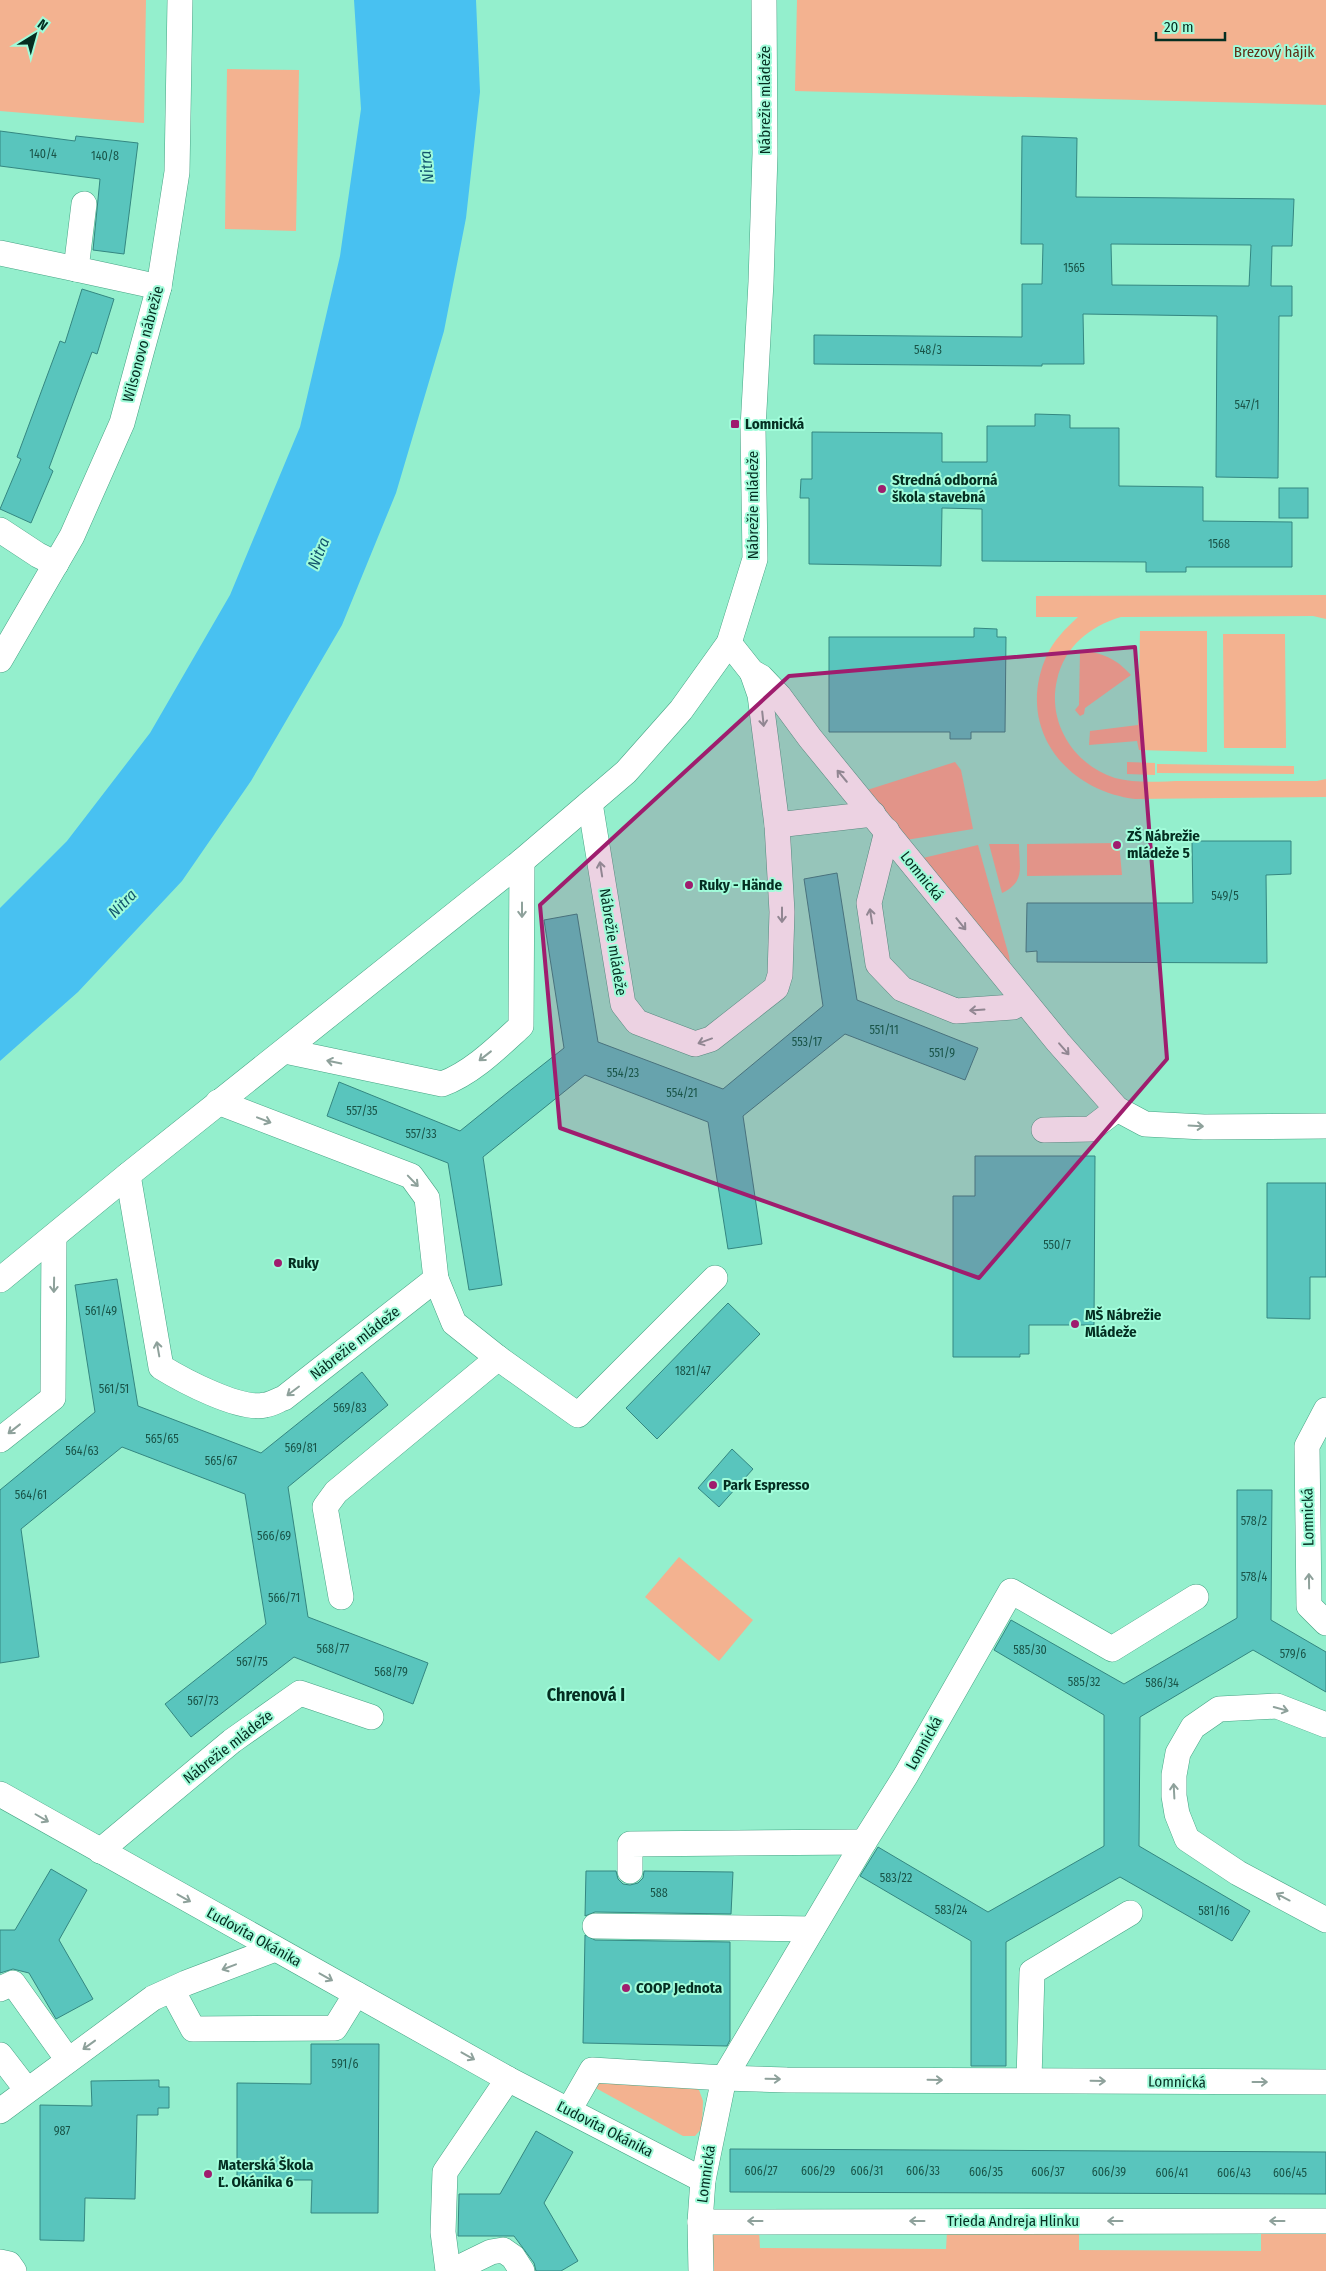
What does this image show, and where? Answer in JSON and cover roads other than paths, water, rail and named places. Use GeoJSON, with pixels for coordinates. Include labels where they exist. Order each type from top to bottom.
{"type":"FeatureCollection","features":[{"type":"Feature","properties":{"kind":"street","name":"Wilsonovo nábrežie"},"geometry":{"type":"LineString","coordinates":[[0,660],[72,536],[122,423],[159,287],[177,172],[180,0]]}},
{"type":"Feature","properties":{"kind":"street","name":"Nábrežie mládeže"},"geometry":{"type":"LineString","coordinates":[[0,1280],[218,1102],[285,1051],[522,861],[590,804],[626,772],[660,736],[729,643],[755,559],[753,428],[765,154],[764,0]]}},
{"type":"Feature","properties":{"kind":"street"},"geometry":{"type":"LineString","coordinates":[[76,269],[84,204]]}},
{"type":"Feature","properties":{"kind":"street"},"geometry":{"type":"LineString","coordinates":[[0,254],[159,287]]}},
{"type":"Feature","properties":{"kind":"street"},"geometry":{"type":"LineString","coordinates":[[0,530],[38,555],[56,564]]}},
{"type":"Feature","properties":{"kind":"street","name":"Lomnická"},"geometry":{"type":"LineString","coordinates":[[729,643],[752,672],[761,677],[779,696],[810,738],[1064,1049],[1117,1108],[1146,1124],[1204,1127],[1326,1126]]}},
{"type":"Feature","properties":{"kind":"street","name":"Nábrežie mládeže"},"geometry":{"type":"LineString","coordinates":[[590,804],[623,1004],[637,1022],[695,1044],[712,1039],[776,988],[780,975],[782,912],[777,825],[760,695],[752,672]]}},
{"type":"Feature","properties":{"kind":"street"},"geometry":{"type":"LineString","coordinates":[[777,825],[880,822],[869,903],[878,964],[902,989],[956,1011],[1013,1007],[1024,1000]]}},
{"type":"Feature","properties":{"kind":"street"},"geometry":{"type":"LineString","coordinates":[[285,1051],[442,1084],[455,1080],[500,1044],[521,1026],[522,861]]}},
{"type":"Feature","properties":{"kind":"street"},"geometry":{"type":"LineString","coordinates":[[218,1102],[411,1176],[427,1198],[436,1279],[454,1323],[498,1358],[578,1415],[715,1278]]}},
{"type":"Feature","properties":{"kind":"street"},"geometry":{"type":"LineString","coordinates":[[1044,1130],[1092,1129],[1117,1108]]}},
{"type":"Feature","properties":{"kind":"street","name":"Nábrežie mládeže"},"geometry":{"type":"LineString","coordinates":[[128,1175],[161,1366],[183,1380],[240,1404],[264,1406],[284,1398],[436,1279]]}},
{"type":"Feature","properties":{"kind":"street"},"geometry":{"type":"LineString","coordinates":[[0,1440],[53,1398],[54,1237]]}},
{"type":"Feature","properties":{"kind":"street"},"geometry":{"type":"LineString","coordinates":[[341,1597],[325,1507],[336,1492],[498,1358]]}},
{"type":"Feature","properties":{"kind":"street","name":"Lomnická"},"geometry":{"type":"LineString","coordinates":[[1326,1410],[1306,1446],[1309,1606],[1326,1623]]}},
{"type":"Feature","properties":{"kind":"street","name":"Lomnická"},"geometry":{"type":"LineString","coordinates":[[701,2271],[700,2222],[703,2180],[724,2078],[864,1842],[906,1775],[1011,1591],[1112,1649],[1196,1597]]}},
{"type":"Feature","properties":{"kind":"street","name":"Nábrežie mládeže"},"geometry":{"type":"LineString","coordinates":[[100,1851],[232,1740],[300,1693],[371,1718]]}},
{"type":"Feature","properties":{"kind":"street"},"geometry":{"type":"LineString","coordinates":[[1326,1726],[1277,1706],[1219,1709],[1193,1727],[1178,1752],[1174,1782],[1177,1814],[1187,1839],[1238,1873],[1326,1920]]}},
{"type":"Feature","properties":{"kind":"street","name":"Ľudovíta Okánika"},"geometry":{"type":"LineString","coordinates":[[0,1794],[508,2079],[703,2180]]}},
{"type":"Feature","properties":{"kind":"street"},"geometry":{"type":"LineString","coordinates":[[630,1871],[630,1844],[864,1842]]}},
{"type":"Feature","properties":{"kind":"street"},"geometry":{"type":"LineString","coordinates":[[1029,2080],[1032,1972],[1130,1913]]}},
{"type":"Feature","properties":{"kind":"street"},"geometry":{"type":"LineString","coordinates":[[595,1926],[812,1929]]}},
{"type":"Feature","properties":{"kind":"street"},"geometry":{"type":"LineString","coordinates":[[0,2110],[153,1998],[275,1949]]}},
{"type":"Feature","properties":{"kind":"street"},"geometry":{"type":"LineString","coordinates":[[0,1989],[13,1983],[68,2060]]}},
{"type":"Feature","properties":{"kind":"street"},"geometry":{"type":"LineString","coordinates":[[172,1990],[194,2029],[335,2028],[356,1994]]}},
{"type":"Feature","properties":{"kind":"street"},"geometry":{"type":"LineString","coordinates":[[0,2055],[27,2090]]}},
{"type":"Feature","properties":{"kind":"street","name":"Lomnická"},"geometry":{"type":"LineString","coordinates":[[569,2110],[592,2070],[724,2078],[1326,2082]]}},
{"type":"Feature","properties":{"kind":"street"},"geometry":{"type":"LineString","coordinates":[[448,2271],[443,2232],[445,2172],[508,2079]]}},
{"type":"Feature","properties":{"kind":"street","name":"Trieda Andreja Hlinku"},"geometry":{"type":"LineString","coordinates":[[700,2222],[1326,2221]]}},
{"type":"Feature","properties":{"kind":"street"},"geometry":{"type":"LineString","coordinates":[[452,2271],[491,2252],[503,2250],[514,2258],[522,2271]]}},
{"type":"Feature","properties":{"kind":"street"},"geometry":{"type":"LineString","coordinates":[[0,2262],[10,2264],[14,2271]]}},
{"type":"Feature","properties":{"kind":"water","name":"Nitra"},"geometry":{"type":"Polygon","coordinates":[[[354,0],[476,0],[480,92],[466,218],[444,331],[396,493],[342,625],[251,781],[182,881],[78,992],[0,1061],[0,908],[67,841],[150,733],[230,595],[300,427],[340,256],[361,109],[354,0]]]}},
{"type":"Feature","properties":{"kind":"place","name":"Lomnická"},"geometry":{"type":"Point","coordinates":[735,424]}},
{"type":"Feature","properties":{"kind":"place","name":"Stredná odborná škola stavebná"},"geometry":{"type":"Point","coordinates":[882,489]}},
{"type":"Feature","properties":{"kind":"place","name":"ZŠ Nábrežie mládeže 5"},"geometry":{"type":"Point","coordinates":[1117,845]}},
{"type":"Feature","properties":{"kind":"place","name":"Ruky - Hände"},"geometry":{"type":"Point","coordinates":[689,885]}},
{"type":"Feature","properties":{"kind":"place","name":"Ruky"},"geometry":{"type":"Point","coordinates":[278,1263]}},
{"type":"Feature","properties":{"kind":"place","name":"MŠ Nábrežie Mládeže"},"geometry":{"type":"Point","coordinates":[1075,1324]}},
{"type":"Feature","properties":{"kind":"place","name":"Park Espresso"},"geometry":{"type":"Point","coordinates":[713,1485]}},
{"type":"Feature","properties":{"kind":"place","name":"COOP Jednota"},"geometry":{"type":"Point","coordinates":[626,1988]}},
{"type":"Feature","properties":{"kind":"place","name":"Materská Škola Ľ. Okánika 6"},"geometry":{"type":"Point","coordinates":[208,2174]}},
{"type":"Feature","properties":{"kind":"district","name":"Chrenová I"},"geometry":{"type":"Point","coordinates":[586,1695]}},
{"type":"Feature","properties":{"kind":"park label","name":"Brezový hájik"},"geometry":{"type":"Point","coordinates":[1274,52]}}]}
